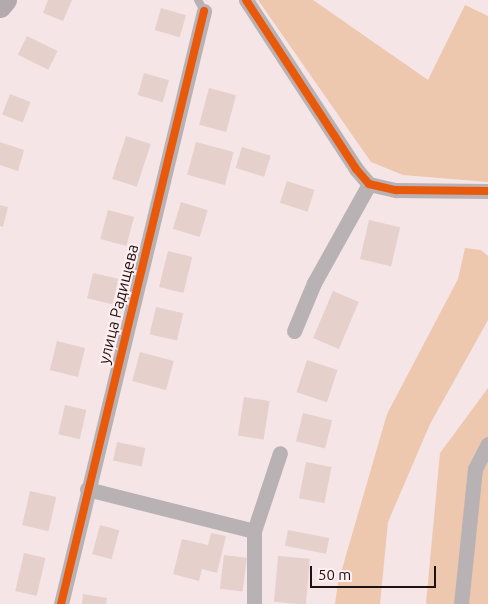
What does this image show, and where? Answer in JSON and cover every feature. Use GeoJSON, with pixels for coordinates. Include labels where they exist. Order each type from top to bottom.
{"type":"FeatureCollection","features":[{"type":"Feature","properties":{"kind":"main road"},"geometry":{"type":"LineString","coordinates":[[0,6],[5,0]]}},
{"type":"Feature","properties":{"kind":"street"},"geometry":{"type":"LineString","coordinates":[[246,0],[356,169],[369,184],[396,190],[488,191]]}},
{"type":"Feature","properties":{"kind":"street","name":"улица Радищева"},"geometry":{"type":"LineString","coordinates":[[61,604],[201,6]]}},
{"type":"Feature","properties":{"kind":"street"},"geometry":{"type":"LineString","coordinates":[[294,330],[314,283],[369,184]]}},
{"type":"Feature","properties":{"kind":"street"},"geometry":{"type":"LineString","coordinates":[[461,604],[475,469],[488,444]]}},
{"type":"Feature","properties":{"kind":"street"},"geometry":{"type":"LineString","coordinates":[[254,604],[254,531],[280,453]]}},
{"type":"Feature","properties":{"kind":"street"},"geometry":{"type":"LineString","coordinates":[[87,489],[254,531]]}},
{"type":"Feature","properties":{"kind":"shaded area"},"geometry":{"type":"Polygon","coordinates":[[[258,0],[313,0],[428,80],[465,5],[488,16],[488,182],[403,175],[371,162],[258,0]]]}},
{"type":"Feature","properties":{"kind":"shaded area"},"geometry":{"type":"Polygon","coordinates":[[[465,248],[481,250],[488,256],[488,320],[430,424],[388,522],[380,604],[335,604],[338,583],[387,414],[458,279],[465,248]]]}},
{"type":"Feature","properties":{"kind":"shaded area"},"geometry":{"type":"Polygon","coordinates":[[[488,388],[488,604],[426,604],[440,453],[488,388]]]}},
{"type":"Feature","properties":{"kind":"building"},"geometry":{"type":"Polygon","coordinates":[[[48,0],[72,0],[63,21],[43,13],[48,0]]]}},
{"type":"Feature","properties":{"kind":"building"},"geometry":{"type":"Polygon","coordinates":[[[161,8],[186,15],[180,37],[155,30],[161,8]]]}},
{"type":"Feature","properties":{"kind":"building"},"geometry":{"type":"Polygon","coordinates":[[[27,36],[58,51],[48,70],[18,55],[27,36]]]}},
{"type":"Feature","properties":{"kind":"building"},"geometry":{"type":"Polygon","coordinates":[[[144,73],[169,80],[163,102],[138,95],[144,73]]]}},
{"type":"Feature","properties":{"kind":"building"},"geometry":{"type":"Polygon","coordinates":[[[209,88],[236,95],[226,132],[199,125],[209,88]]]}},
{"type":"Feature","properties":{"kind":"building"},"geometry":{"type":"Polygon","coordinates":[[[10,94],[31,102],[23,122],[2,115],[10,94]]]}},
{"type":"Feature","properties":{"kind":"building"},"geometry":{"type":"Polygon","coordinates":[[[126,136],[151,144],[137,187],[112,179],[126,136]]]}},
{"type":"Feature","properties":{"kind":"building"},"geometry":{"type":"Polygon","coordinates":[[[0,142],[24,150],[18,171],[0,165],[0,142]]]}},
{"type":"Feature","properties":{"kind":"building"},"geometry":{"type":"Polygon","coordinates":[[[196,142],[234,152],[225,185],[187,175],[196,142]]]}},
{"type":"Feature","properties":{"kind":"building"},"geometry":{"type":"Polygon","coordinates":[[[242,147],[271,156],[264,177],[236,168],[242,147]]]}},
{"type":"Feature","properties":{"kind":"building"},"geometry":{"type":"Polygon","coordinates":[[[287,181],[315,190],[307,212],[280,203],[287,181]]]}},
{"type":"Feature","properties":{"kind":"building"},"geometry":{"type":"Polygon","coordinates":[[[181,202],[208,210],[200,237],[173,229],[181,202]]]}},
{"type":"Feature","properties":{"kind":"building"},"geometry":{"type":"Polygon","coordinates":[[[0,205],[8,207],[3,227],[0,226],[0,205]]]}},
{"type":"Feature","properties":{"kind":"building"},"geometry":{"type":"Polygon","coordinates":[[[108,210],[134,217],[126,246],[100,239],[108,210]]]}},
{"type":"Feature","properties":{"kind":"building"},"geometry":{"type":"Polygon","coordinates":[[[369,220],[400,227],[391,266],[360,259],[369,220]]]}},
{"type":"Feature","properties":{"kind":"building"},"geometry":{"type":"Polygon","coordinates":[[[168,251],[192,257],[183,293],[159,287],[168,251]]]}},
{"type":"Feature","properties":{"kind":"building"},"geometry":{"type":"Polygon","coordinates":[[[93,273],[118,279],[112,304],[87,298],[93,273]]]}},
{"type":"Feature","properties":{"kind":"building"},"geometry":{"type":"Polygon","coordinates":[[[333,291],[359,302],[339,349],[313,338],[333,291]]]}},
{"type":"Feature","properties":{"kind":"building"},"geometry":{"type":"Polygon","coordinates":[[[156,307],[183,313],[177,341],[150,334],[156,307]]]}},
{"type":"Feature","properties":{"kind":"building"},"geometry":{"type":"Polygon","coordinates":[[[57,341],[85,348],[78,377],[50,370],[57,341]]]}},
{"type":"Feature","properties":{"kind":"building"},"geometry":{"type":"Polygon","coordinates":[[[140,352],[174,361],[166,390],[132,381],[140,352]]]}},
{"type":"Feature","properties":{"kind":"building"},"geometry":{"type":"Polygon","coordinates":[[[307,360],[337,370],[327,402],[296,392],[307,360]]]}},
{"type":"Feature","properties":{"kind":"building"},"geometry":{"type":"Polygon","coordinates":[[[244,397],[270,401],[264,440],[238,436],[244,397]]]}},
{"type":"Feature","properties":{"kind":"building"},"geometry":{"type":"Polygon","coordinates":[[[65,405],[86,410],[80,439],[58,434],[65,405]]]}},
{"type":"Feature","properties":{"kind":"building"},"geometry":{"type":"Polygon","coordinates":[[[303,413],[332,420],[325,448],[296,441],[303,413]]]}},
{"type":"Feature","properties":{"kind":"building"},"geometry":{"type":"Polygon","coordinates":[[[117,442],[145,448],[141,467],[113,461],[117,442]]]}},
{"type":"Feature","properties":{"kind":"building"},"geometry":{"type":"Polygon","coordinates":[[[306,462],[332,467],[324,503],[299,498],[306,462]]]}},
{"type":"Feature","properties":{"kind":"building"},"geometry":{"type":"Polygon","coordinates":[[[30,491],[56,497],[48,531],[22,525],[30,491]]]}},
{"type":"Feature","properties":{"kind":"building"},"geometry":{"type":"Polygon","coordinates":[[[100,525],[119,530],[112,559],[92,554],[100,525]]]}},
{"type":"Feature","properties":{"kind":"building"},"geometry":{"type":"Polygon","coordinates":[[[288,530],[329,538],[326,554],[285,546],[288,530]]]}},
{"type":"Feature","properties":{"kind":"building"},"geometry":{"type":"Polygon","coordinates":[[[211,533],[226,536],[217,573],[202,569],[199,581],[173,574],[182,539],[208,545],[211,533]]]}},
{"type":"Feature","properties":{"kind":"building"},"geometry":{"type":"Polygon","coordinates":[[[24,553],[45,558],[37,596],[15,591],[24,553]]]}},
{"type":"Feature","properties":{"kind":"building"},"geometry":{"type":"Polygon","coordinates":[[[224,555],[247,558],[243,592],[220,589],[224,555]]]}},
{"type":"Feature","properties":{"kind":"building"},"geometry":{"type":"Polygon","coordinates":[[[278,556],[310,559],[306,604],[274,602],[278,556]]]}},
{"type":"Feature","properties":{"kind":"building"},"geometry":{"type":"Polygon","coordinates":[[[83,594],[107,598],[106,604],[82,604],[83,594]]]}},
{"type":"Feature","properties":{"kind":"cycle path"},"geometry":{"type":"LineString","coordinates":[[246,0],[356,169],[369,184],[396,190],[488,191]]}},
{"type":"Feature","properties":{"kind":"cycle path"},"geometry":{"type":"LineString","coordinates":[[61,604],[204,11]]}}]}
